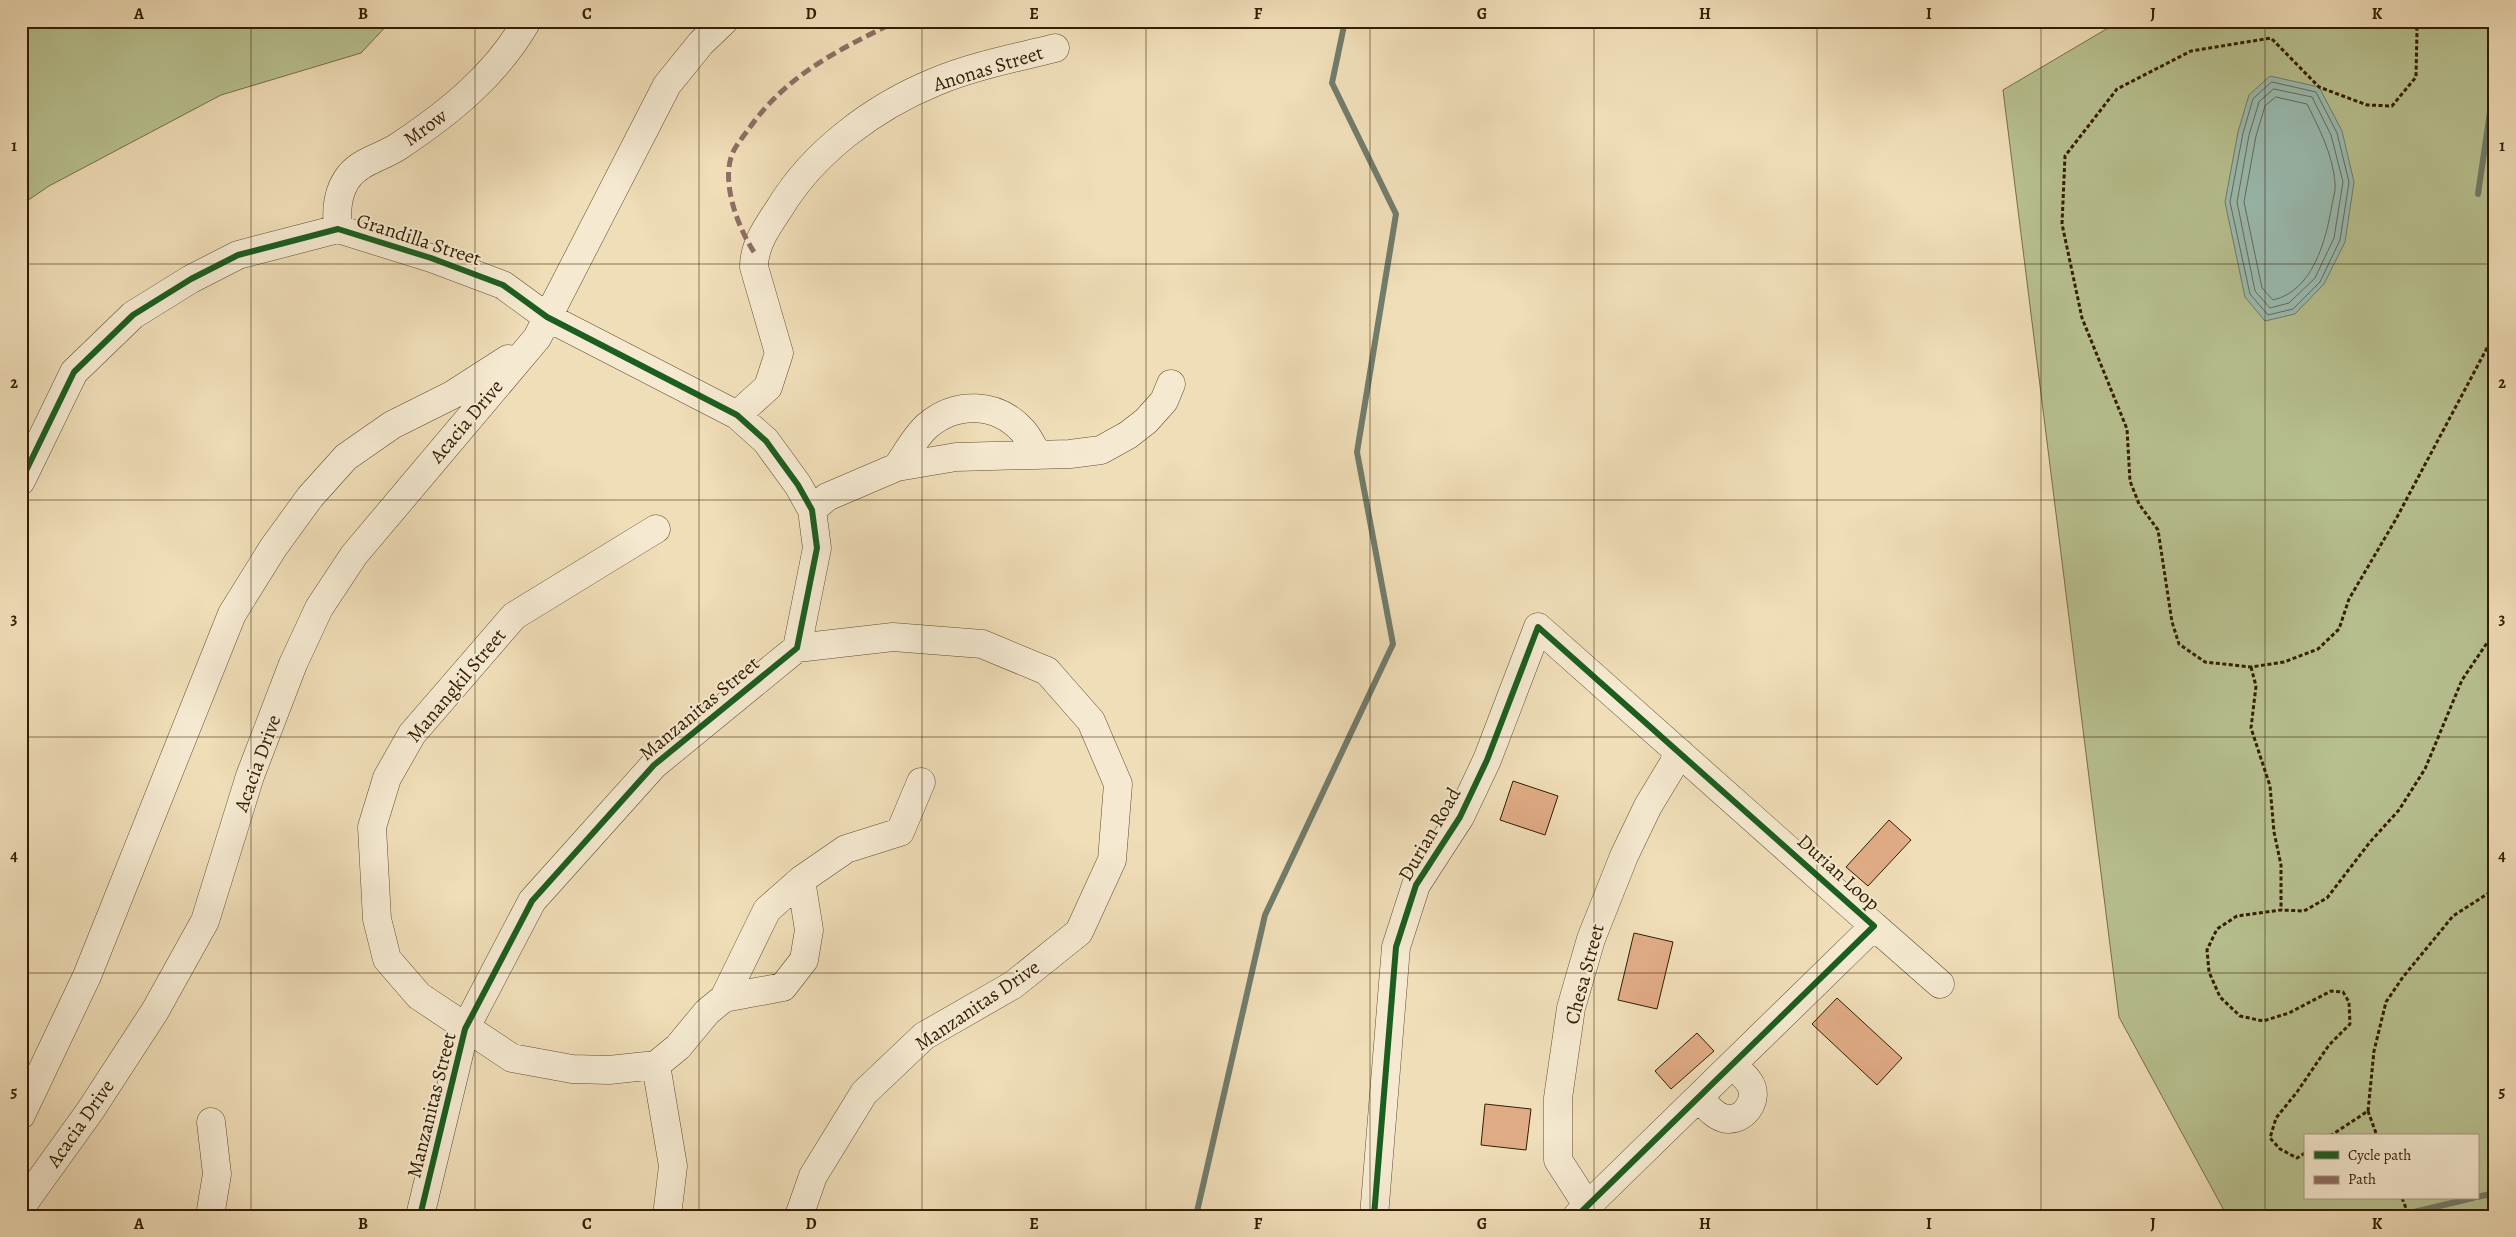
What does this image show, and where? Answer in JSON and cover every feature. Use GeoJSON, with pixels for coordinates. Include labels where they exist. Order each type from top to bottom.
{"type":"FeatureCollection","features":[{"type":"Feature","properties":{"kind":"street","name":"Mrow"},"geometry":{"type":"LineString","coordinates":[[338,230],[336,209],[349,177],[360,165],[396,148],[435,121],[480,84],[518,37],[527,21]]}},
{"type":"Feature","properties":{"kind":"street","name":"Acacia Drive"},"geometry":{"type":"LineString","coordinates":[[21,1207],[90,1111],[156,1012],[205,921],[250,776],[293,664],[319,608],[354,555],[532,343],[667,85],[701,44],[724,21]]}},
{"type":"Feature","properties":{"kind":"street","name":"Anonas Street"},"geometry":{"type":"LineString","coordinates":[[737,415],[768,387],[779,353],[754,267],[754,252],[792,186],[826,152],[891,103],[935,82],[986,64],[1055,48]]}},
{"type":"Feature","properties":{"kind":"street","name":"Grandilla Street"},"geometry":{"type":"LineString","coordinates":[[21,481],[74,372],[133,315],[191,279],[238,255],[338,230],[431,258],[503,284],[547,317]]}},
{"type":"Feature","properties":{"kind":"street"},"geometry":{"type":"LineString","coordinates":[[547,317],[737,415],[766,441],[798,485],[812,510],[816,548],[797,648]]}},
{"type":"Feature","properties":{"kind":"street","name":"Acacia Drive"},"geometry":{"type":"LineString","coordinates":[[21,1115],[87,976],[232,614],[273,548],[310,497],[346,457],[392,425],[452,395],[532,343]]}},
{"type":"Feature","properties":{"kind":"street"},"geometry":{"type":"LineString","coordinates":[[812,510],[827,497],[897,467],[956,457],[1070,454],[1101,450],[1128,435],[1146,421],[1164,401],[1171,384]]}},
{"type":"Feature","properties":{"kind":"street"},"geometry":{"type":"LineString","coordinates":[[897,467],[926,427],[949,412],[966,406],[994,411],[1012,420],[1024,432],[1037,454]]}},
{"type":"Feature","properties":{"kind":"street","name":"Manangkil Street"},"geometry":{"type":"LineString","coordinates":[[656,529],[514,616],[412,734],[387,778],[372,827],[377,919],[387,959],[419,996],[465,1029],[512,1058],[572,1069],[609,1070],[656,1066]]}},
{"type":"Feature","properties":{"kind":"street","name":"Durian Loop"},"geometry":{"type":"LineString","coordinates":[[1538,627],[1940,984]]}},
{"type":"Feature","properties":{"kind":"street","name":"Durian Road"},"geometry":{"type":"LineString","coordinates":[[1374,1216],[1396,947],[1416,884],[1460,818],[1487,760],[1538,627]]}},
{"type":"Feature","properties":{"kind":"street","name":"Manzanitas Drive"},"geometry":{"type":"LineString","coordinates":[[797,648],[893,637],[982,644],[1047,671],[1091,721],[1118,784],[1112,860],[1079,932],[1013,985],[924,1036],[864,1093],[813,1176],[799,1216]]}},
{"type":"Feature","properties":{"kind":"street","name":"Manzanitas Street"},"geometry":{"type":"LineString","coordinates":[[420,1216],[465,1029],[532,901],[654,765],[797,648]]}},
{"type":"Feature","properties":{"kind":"street","name":"Chesa Street"},"geometry":{"type":"LineString","coordinates":[[1582,1211],[1558,1160],[1558,1098],[1571,1008],[1591,939],[1624,856],[1648,806],[1680,753]]}},
{"type":"Feature","properties":{"kind":"street"},"geometry":{"type":"LineString","coordinates":[[667,1216],[673,1166],[656,1066],[678,1047],[707,1012],[724,998],[768,910],[801,880],[846,849],[900,832],[921,782]]}},
{"type":"Feature","properties":{"kind":"street"},"geometry":{"type":"LineString","coordinates":[[724,998],[783,988],[804,960],[809,930],[801,880]]}},
{"type":"Feature","properties":{"kind":"street","name":"Durian Loop"},"geometry":{"type":"LineString","coordinates":[[1582,1211],[1874,926]]}},
{"type":"Feature","properties":{"kind":"street"},"geometry":{"type":"LineString","coordinates":[[1699,1098],[1715,1114],[1724,1119],[1733,1119],[1749,1109],[1753,1100],[1750,1082],[1733,1065]]}},
{"type":"Feature","properties":{"kind":"street"},"geometry":{"type":"LineString","coordinates":[[210,1216],[216,1174],[211,1122]]}},
{"type":"Feature","properties":{"kind":"path"},"geometry":{"type":"LineString","coordinates":[[2413,21],[2417,30],[2416,77],[2392,106],[2367,105],[2319,86],[2271,38],[2191,50],[2117,90],[2065,156],[2062,224],[2082,318],[2127,429],[2130,481],[2139,504],[2158,530],[2172,622],[2179,644],[2205,662],[2251,667],[2284,662],[2318,649],[2339,629],[2349,599],[2396,519],[2495,333]]}},
{"type":"Feature","properties":{"kind":"path"},"geometry":{"type":"LineString","coordinates":[[2304,1153],[2297,1158],[2280,1149],[2270,1138],[2272,1131],[2276,1118],[2297,1092],[2329,1045],[2350,1024],[2349,1002],[2343,992],[2331,991],[2289,1013],[2263,1021],[2240,1016],[2220,997],[2208,972],[2208,950],[2217,929],[2237,916],[2281,910],[2304,911],[2327,898],[2370,842],[2399,810],[2425,768],[2462,680],[2495,631]]}},
{"type":"Feature","properties":{"kind":"path"},"geometry":{"type":"LineString","coordinates":[[2251,667],[2256,686],[2251,728],[2270,786],[2274,832],[2281,865],[2281,910]]}},
{"type":"Feature","properties":{"kind":"path"},"geometry":{"type":"LineString","coordinates":[[2376,1134],[2368,1111],[2374,1051],[2386,1002],[2403,977],[2453,916],[2495,889]]}},
{"type":"Feature","properties":{"kind":"path"},"geometry":{"type":"LineString","coordinates":[[2333,1134],[2368,1111]]}},
{"type":"Feature","properties":{"kind":"path"},"geometry":{"type":"LineString","coordinates":[[2403,1200],[2409,1216]]}},
{"type":"Feature","properties":{"kind":"green space"},"geometry":{"type":"Polygon","coordinates":[[[21,21],[391,21],[361,53],[221,95],[49,186],[21,205],[21,21]]]}},
{"type":"Feature","properties":{"kind":"green space"},"geometry":{"type":"Polygon","coordinates":[[[2120,21],[2495,21],[2495,1216],[2227,1216],[2119,1017],[2003,90],[2120,21]]]}},
{"type":"Feature","properties":{"kind":"water"},"geometry":{"type":"Polygon","coordinates":[[[2270,76],[2319,87],[2342,131],[2354,182],[2345,242],[2324,284],[2295,314],[2265,321],[2245,297],[2225,202],[2238,132],[2249,95],[2270,76]]]}},
{"type":"Feature","properties":{"kind":"building"},"geometry":{"type":"Polygon","coordinates":[[[1513,781],[1558,796],[1545,835],[1500,820],[1513,781]]]}},
{"type":"Feature","properties":{"kind":"building"},"geometry":{"type":"Polygon","coordinates":[[[1889,820],[1911,840],[1868,886],[1846,867],[1889,820]]]}},
{"type":"Feature","properties":{"kind":"building"},"geometry":{"type":"Polygon","coordinates":[[[1634,933],[1673,942],[1657,1009],[1618,1000],[1634,933]]]}},
{"type":"Feature","properties":{"kind":"building"},"geometry":{"type":"Polygon","coordinates":[[[1837,998],[1902,1058],[1877,1085],[1812,1024],[1837,998]]]}},
{"type":"Feature","properties":{"kind":"building"},"geometry":{"type":"Polygon","coordinates":[[[1697,1033],[1714,1051],[1671,1089],[1655,1071],[1697,1033]]]}},
{"type":"Feature","properties":{"kind":"building"},"geometry":{"type":"Polygon","coordinates":[[[1485,1104],[1531,1109],[1526,1150],[1481,1145],[1485,1104]]]}},
{"type":"Feature","properties":{"kind":"waterway"},"geometry":{"type":"LineString","coordinates":[[1196,1216],[1265,915],[1393,644],[1357,452],[1396,214],[1332,83],[1345,21]]}},
{"type":"Feature","properties":{"kind":"waterway"},"geometry":{"type":"LineString","coordinates":[[2478,194],[2495,78]]}},
{"type":"Feature","properties":{"kind":"waterway"},"geometry":{"type":"LineString","coordinates":[[2478,1197],[2495,1193]]}},
{"type":"Feature","properties":{"kind":"waterway"},"geometry":{"type":"LineString","coordinates":[[2397,1216],[2465,1200]]}},
{"type":"Feature","properties":{"kind":"marked path"},"geometry":{"type":"LineString","coordinates":[[754,252],[742,230],[730,190],[730,164],[736,146],[763,111],[796,79],[834,54],[897,21]]}},
{"type":"Feature","properties":{"kind":"cycle path"},"geometry":{"type":"LineString","coordinates":[[21,481],[74,372],[133,315],[191,279],[238,255],[338,229],[431,258],[503,285],[547,317],[737,415],[766,441],[798,485],[812,510],[817,548],[797,648],[654,765],[532,901],[465,1029],[420,1216]]}},
{"type":"Feature","properties":{"kind":"cycle path"},"geometry":{"type":"LineString","coordinates":[[1374,1216],[1396,947],[1416,885],[1460,817],[1487,760],[1538,627],[1874,926],[1577,1216]]}}]}
